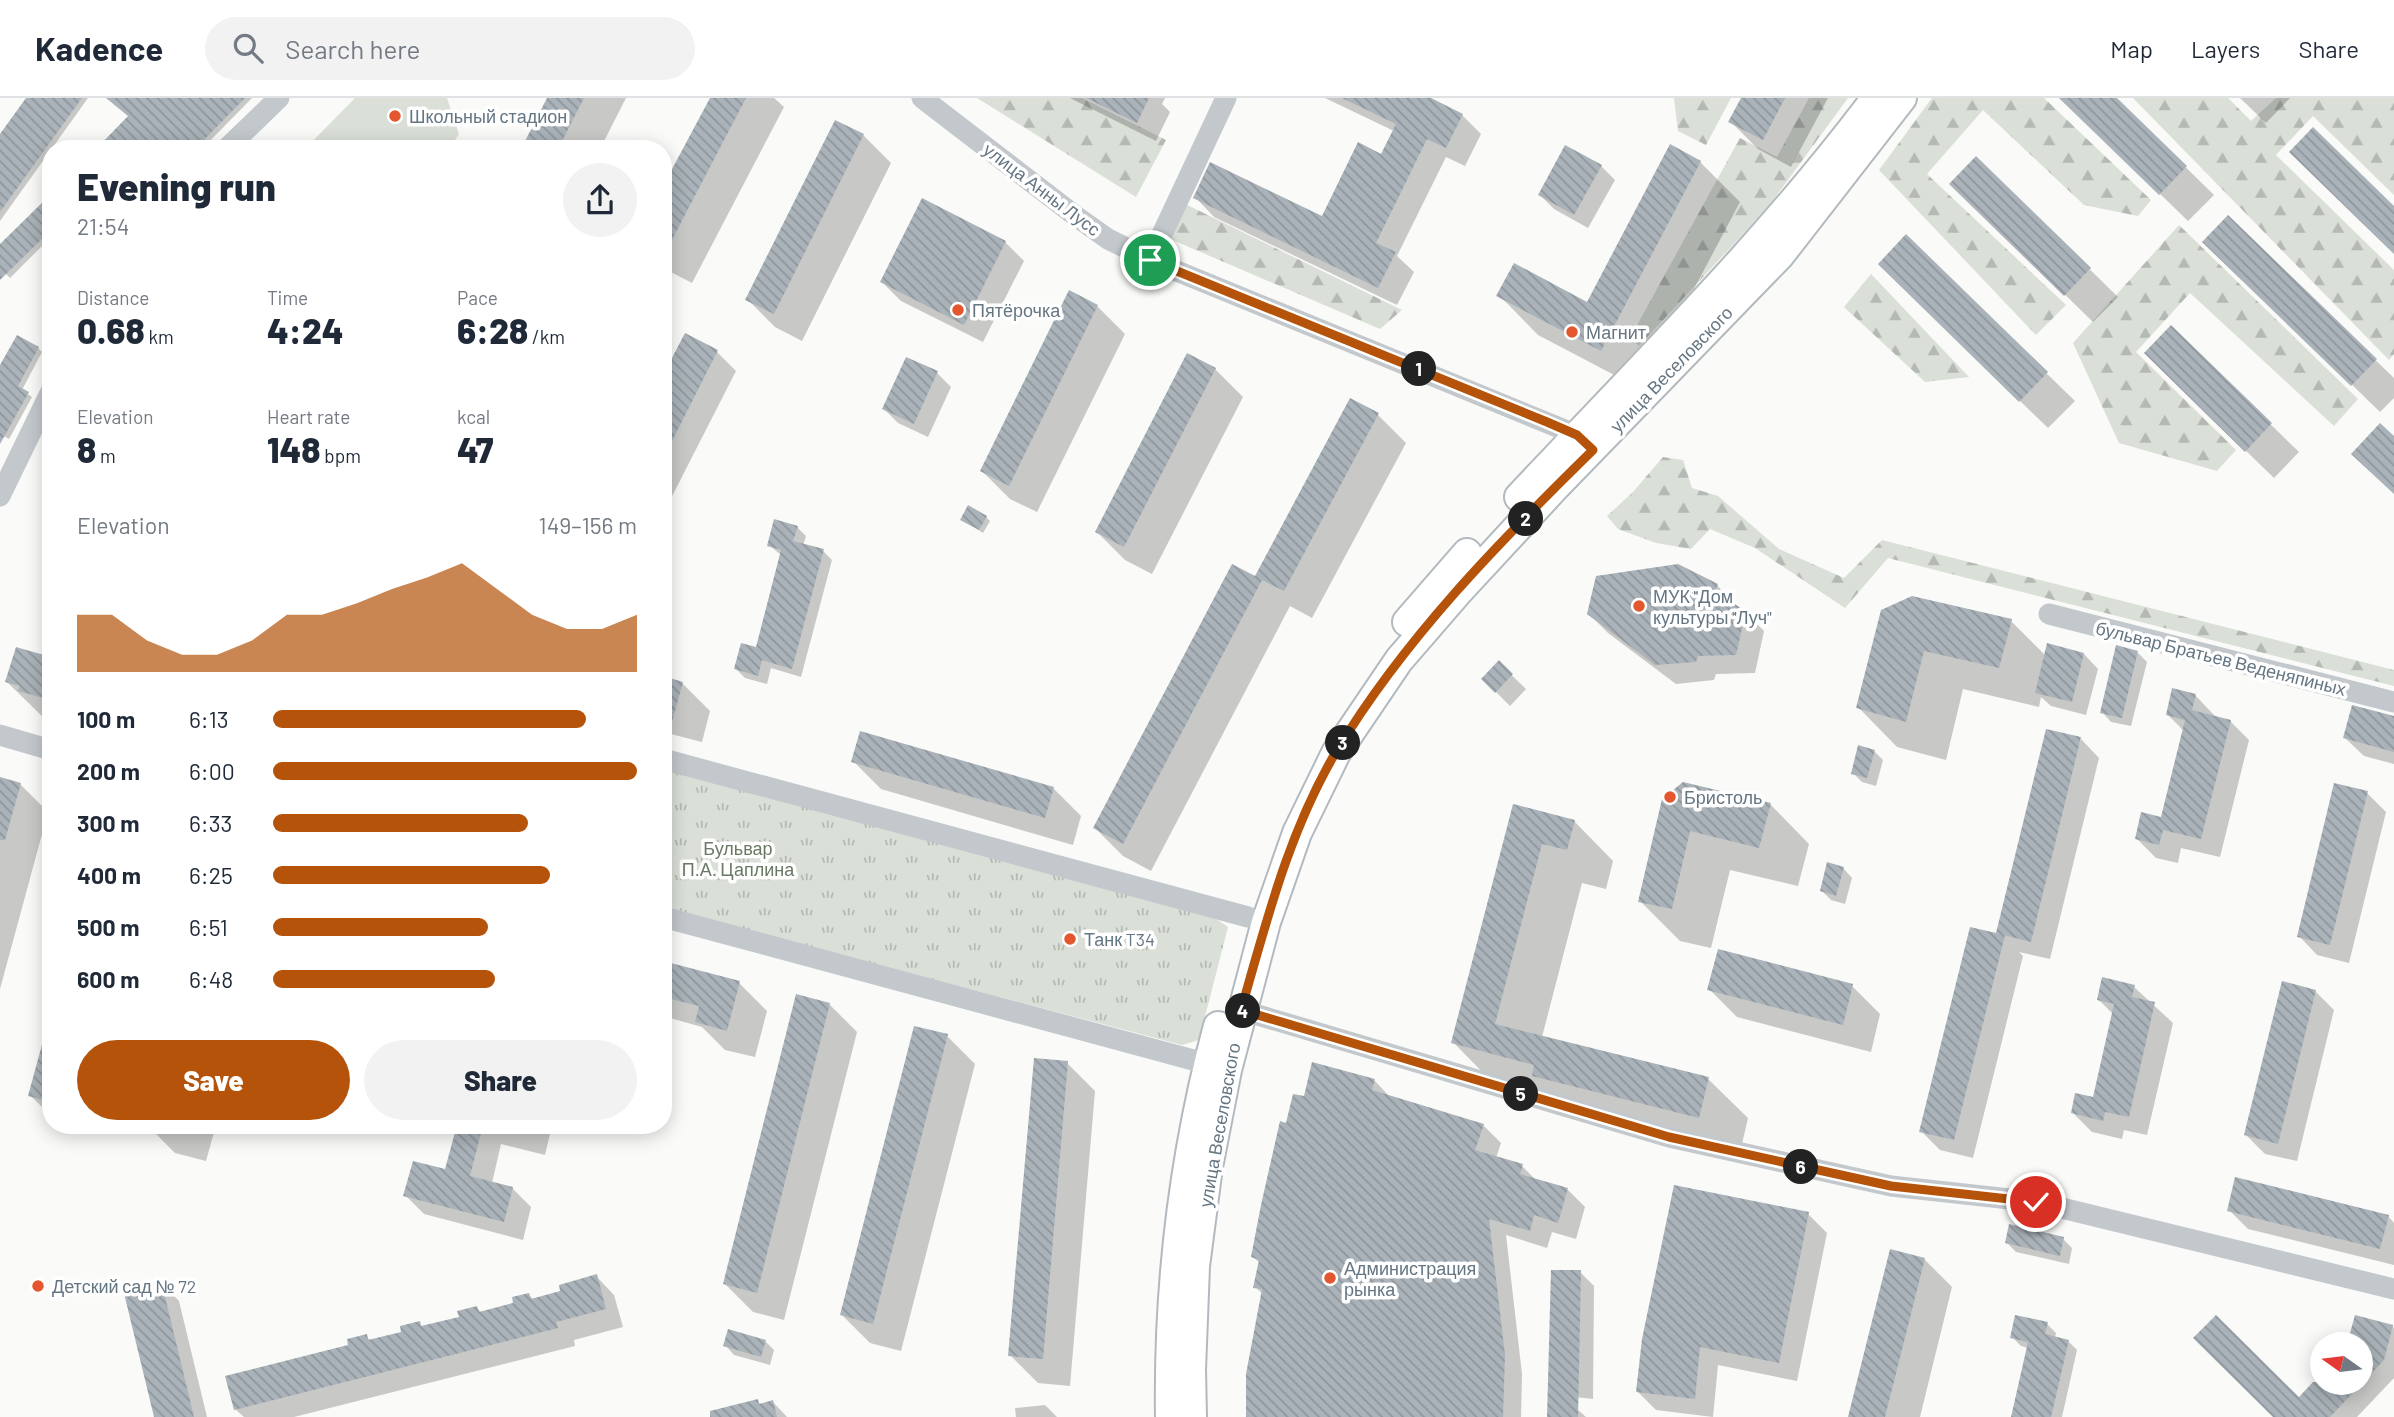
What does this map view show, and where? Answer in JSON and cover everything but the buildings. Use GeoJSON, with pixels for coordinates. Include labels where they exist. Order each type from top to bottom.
{"type":"FeatureCollection","features":[{"type":"Feature","properties":{"kind":"main road","name":"улица Веселовского"},"geometry":{"type":"LineString","coordinates":[[1585,442],[1755,247],[1844,141],[1876,98]]}},
{"type":"Feature","properties":{"kind":"main road","name":"улица Веселовского"},"geometry":{"type":"LineString","coordinates":[[1170,1417],[1169,1370],[1176,1265],[1189,1163],[1218,1067],[1280,827],[1321,743],[1379,657],[1436,587],[1780,255],[1902,98]]}},
{"type":"Feature","properties":{"kind":"main road","name":"улица Веселовского"},"geometry":{"type":"LineString","coordinates":[[1192,1417],[1195,1266],[1218,1067],[1241,1010],[1257,919]]}},
{"type":"Feature","properties":{"kind":"street"},"geometry":{"type":"LineString","coordinates":[[235,140],[279,98]]}},
{"type":"Feature","properties":{"kind":"street","name":"улица Анны Лусс"},"geometry":{"type":"LineString","coordinates":[[922,98],[1108,239],[1150,260],[1585,442]]}},
{"type":"Feature","properties":{"kind":"street"},"geometry":{"type":"LineString","coordinates":[[1150,260],[1226,98]]}},
{"type":"Feature","properties":{"kind":"street"},"geometry":{"type":"LineString","coordinates":[[0,496],[42,410]]}},
{"type":"Feature","properties":{"kind":"street","name":"бульвар Братьев Веденяпиных"},"geometry":{"type":"LineString","coordinates":[[2049,614],[2394,702]]}},
{"type":"Feature","properties":{"kind":"street"},"geometry":{"type":"LineString","coordinates":[[0,735],[42,747]]}},
{"type":"Feature","properties":{"kind":"street"},"geometry":{"type":"LineString","coordinates":[[672,761],[1257,919]]}},
{"type":"Feature","properties":{"kind":"street"},"geometry":{"type":"LineString","coordinates":[[672,919],[1218,1067]]}},
{"type":"Feature","properties":{"kind":"street"},"geometry":{"type":"LineString","coordinates":[[1241,1010],[1669,1137],[1891,1186],[2037,1202],[2394,1289]]}},
{"type":"Feature","properties":{"kind":"green space","name":"Школьный стадион"},"geometry":{"type":"Polygon","coordinates":[[[355,98],[447,98],[459,134],[455,140],[314,140],[355,98]]]}},
{"type":"Feature","properties":{"kind":"green space"},"geometry":{"type":"Polygon","coordinates":[[[977,98],[1082,98],[1166,140],[1136,197],[977,98]]]}},
{"type":"Feature","properties":{"kind":"green space"},"geometry":{"type":"Polygon","coordinates":[[[1674,98],[1731,98],[1706,145],[1678,131],[1674,98]]]}},
{"type":"Feature","properties":{"kind":"green space"},"geometry":{"type":"Polygon","coordinates":[[[1809,98],[1848,98],[1768,207],[1639,346],[1630,338],[1740,138],[1777,157],[1809,98]]]}},
{"type":"Feature","properties":{"kind":"green space"},"geometry":{"type":"Polygon","coordinates":[[[1932,98],[2044,98],[2151,200],[2138,216],[2084,205],[1983,110],[1927,174],[2066,305],[2036,335],[1879,170],[1932,98]]]}},
{"type":"Feature","properties":{"kind":"green space"},"geometry":{"type":"Polygon","coordinates":[[[2133,98],[2228,98],[2251,121],[2276,98],[2394,98],[2394,195],[2313,116],[2276,155],[2394,270],[2394,354],[2389,360],[2133,98]]]}},
{"type":"Feature","properties":{"kind":"green space"},"geometry":{"type":"Polygon","coordinates":[[[1173,198],[1402,310],[1380,329],[1154,232],[1173,198]]]}},
{"type":"Feature","properties":{"kind":"green space"},"geometry":{"type":"Polygon","coordinates":[[[2179,225],[2358,399],[2334,426],[2190,293],[2136,352],[2236,450],[2217,471],[2119,443],[2073,343],[2179,225]]]}},
{"type":"Feature","properties":{"kind":"green space"},"geometry":{"type":"Polygon","coordinates":[[[1871,274],[1969,377],[1925,382],[1844,307],[1871,274]]]}},
{"type":"Feature","properties":{"kind":"green space"},"geometry":{"type":"Polygon","coordinates":[[[1663,457],[1683,460],[1692,488],[1718,496],[1779,549],[1844,578],[1882,540],[2394,670],[2394,686],[1888,558],[1845,608],[1755,548],[1710,529],[1691,549],[1656,543],[1618,529],[1607,516],[1633,492],[1663,457]]]}},
{"type":"Feature","properties":{"kind":"green space","name":"Бульвар П.А. Цаплина"},"geometry":{"type":"Polygon","coordinates":[[[672,770],[1216,919],[1228,927],[1199,1040],[1182,1045],[672,910],[672,770]]]}},
{"type":"Feature","properties":{"kind":"place","name":"Школьный стадион"},"geometry":{"type":"Point","coordinates":[395,116]}},
{"type":"Feature","properties":{"kind":"place","name":"Пятёрочка"},"geometry":{"type":"Point","coordinates":[958,310]}},
{"type":"Feature","properties":{"kind":"place","name":"Магнит"},"geometry":{"type":"Point","coordinates":[1572,332]}},
{"type":"Feature","properties":{"kind":"place","name":"МУК \"Дом культуры \"Луч\""},"geometry":{"type":"Point","coordinates":[1639,606]}},
{"type":"Feature","properties":{"kind":"place","name":"Бристоль"},"geometry":{"type":"Point","coordinates":[1670,797]}},
{"type":"Feature","properties":{"kind":"place","name":"Танк T34"},"geometry":{"type":"Point","coordinates":[1070,939]}},
{"type":"Feature","properties":{"kind":"place","name":"Администрация рынка"},"geometry":{"type":"Point","coordinates":[1330,1278]}},
{"type":"Feature","properties":{"kind":"place","name":"Детский сад № 72"},"geometry":{"type":"Point","coordinates":[38,1286]}},
{"type":"Feature","properties":{"kind":"route"},"geometry":{"type":"LineString","coordinates":[[1150,260],[1547,422],[1577,435],[1593,450],[1457,593],[1399,660],[1336,753],[1297,833],[1266,922],[1241,1010],[1669,1137],[1891,1186],[2036,1202]]}}]}
